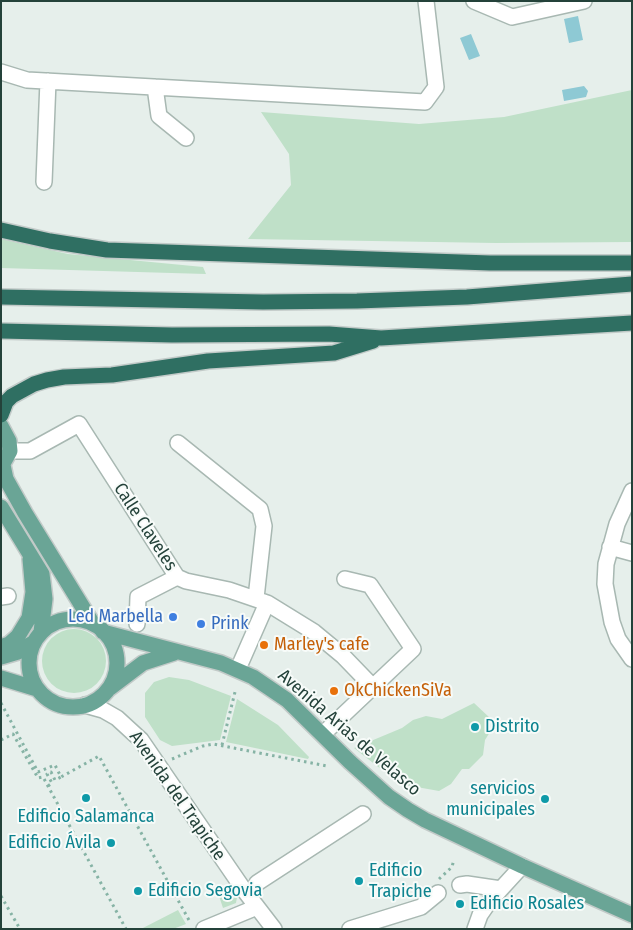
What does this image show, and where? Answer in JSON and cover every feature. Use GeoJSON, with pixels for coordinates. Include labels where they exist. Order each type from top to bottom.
{"type":"FeatureCollection","features":[{"type":"Feature","properties":{"kind":"highway"},"geometry":{"type":"LineString","coordinates":[[1,230],[50,241],[107,250],[490,263],[632,263]]}},
{"type":"Feature","properties":{"kind":"highway"},"geometry":{"type":"LineString","coordinates":[[1,297],[223,302],[357,300],[467,297],[632,284]]}},
{"type":"Feature","properties":{"kind":"highway"},"geometry":{"type":"LineString","coordinates":[[1,331],[172,335],[329,334],[381,338],[632,323]]}},
{"type":"Feature","properties":{"kind":"highway"},"geometry":{"type":"LineString","coordinates":[[1,415],[6,402],[12,396],[34,384],[64,376],[112,376],[208,361],[334,353],[381,338]]}},
{"type":"Feature","properties":{"kind":"main road"},"geometry":{"type":"LineString","coordinates":[[1,426],[10,441],[5,461],[6,479],[25,513],[98,628],[113,647],[117,666],[114,679],[107,691]]}},
{"type":"Feature","properties":{"kind":"main road"},"geometry":{"type":"LineString","coordinates":[[1,507],[42,574],[45,583],[45,599],[38,637],[29,665],[31,677],[37,689],[46,698],[58,704],[72,707],[85,705],[97,700],[143,663],[176,652]]}},
{"type":"Feature","properties":{"kind":"main road"},"geometry":{"type":"LineString","coordinates":[[1,647],[9,644],[18,636],[28,618],[34,592],[30,555]]}},
{"type":"Feature","properties":{"kind":"main road"},"geometry":{"type":"LineString","coordinates":[[1,657],[18,652],[53,624],[67,620],[82,620],[98,628]]}},
{"type":"Feature","properties":{"kind":"main road","name":"Avenida Arias de Velasco"},"geometry":{"type":"LineString","coordinates":[[98,628],[238,669],[287,700],[390,797],[408,810],[522,866],[632,914]]}},
{"type":"Feature","properties":{"kind":"main road"},"geometry":{"type":"LineString","coordinates":[[1,678],[37,689]]}},
{"type":"Feature","properties":{"kind":"street"},"geometry":{"type":"LineString","coordinates":[[1,72],[28,80],[425,102],[436,87],[426,1]]}},
{"type":"Feature","properties":{"kind":"street"},"geometry":{"type":"LineString","coordinates":[[474,1],[512,17],[584,1]]}},
{"type":"Feature","properties":{"kind":"street"},"geometry":{"type":"LineString","coordinates":[[44,182],[48,81]]}},
{"type":"Feature","properties":{"kind":"street"},"geometry":{"type":"LineString","coordinates":[[155,87],[159,116],[186,138]]}},
{"type":"Feature","properties":{"kind":"street","name":"Calle Claveles"},"geometry":{"type":"LineString","coordinates":[[5,461],[30,451],[79,424],[177,577],[186,581],[229,590],[262,601],[314,632],[344,656],[372,686]]}},
{"type":"Feature","properties":{"kind":"street"},"geometry":{"type":"LineString","coordinates":[[178,443],[260,509],[264,526],[262,601],[238,669]]}},
{"type":"Feature","properties":{"kind":"street"},"geometry":{"type":"LineString","coordinates":[[632,491],[617,524],[610,547],[605,584],[618,639],[632,659]]}},
{"type":"Feature","properties":{"kind":"street"},"geometry":{"type":"LineString","coordinates":[[610,547],[632,553]]}},
{"type":"Feature","properties":{"kind":"street"},"geometry":{"type":"LineString","coordinates":[[136,624],[138,597],[177,577]]}},
{"type":"Feature","properties":{"kind":"street"},"geometry":{"type":"LineString","coordinates":[[323,734],[413,649],[370,585],[345,579]]}},
{"type":"Feature","properties":{"kind":"street","name":"Avenida del Trapiche"},"geometry":{"type":"LineString","coordinates":[[85,705],[103,710],[117,718],[141,740],[274,929]]}},
{"type":"Feature","properties":{"kind":"street"},"geometry":{"type":"LineString","coordinates":[[257,883],[363,814]]}},
{"type":"Feature","properties":{"kind":"street"},"geometry":{"type":"LineString","coordinates":[[464,929],[478,922],[501,889],[522,866]]}},
{"type":"Feature","properties":{"kind":"street"},"geometry":{"type":"LineString","coordinates":[[460,885],[467,884],[501,889]]}},
{"type":"Feature","properties":{"kind":"street"},"geometry":{"type":"LineString","coordinates":[[350,929],[421,907],[438,886]]}},
{"type":"Feature","properties":{"kind":"street"},"geometry":{"type":"LineString","coordinates":[[198,927],[257,907]]}},
{"type":"Feature","properties":{"kind":"path"},"geometry":{"type":"LineString","coordinates":[[222,745],[235,692]]}},
{"type":"Feature","properties":{"kind":"path"},"geometry":{"type":"LineString","coordinates":[[1,703],[38,772],[54,765],[61,777]]}},
{"type":"Feature","properties":{"kind":"path"},"geometry":{"type":"LineString","coordinates":[[1,740],[13,734],[38,778],[43,777],[126,929]]}},
{"type":"Feature","properties":{"kind":"path"},"geometry":{"type":"LineString","coordinates":[[169,760],[203,746],[222,745],[327,766]]}},
{"type":"Feature","properties":{"kind":"path"},"geometry":{"type":"LineString","coordinates":[[48,786],[52,782],[47,774],[51,772],[55,780],[99,756],[198,927]]}},
{"type":"Feature","properties":{"kind":"path"},"geometry":{"type":"LineString","coordinates":[[438,886],[452,866],[454,858]]}},
{"type":"Feature","properties":{"kind":"path"},"geometry":{"type":"LineString","coordinates":[[1,896],[20,929]]}},
{"type":"Feature","properties":{"kind":"green space"},"geometry":{"type":"Polygon","coordinates":[[[632,90],[632,242],[496,243],[248,239],[291,185],[289,154],[261,112],[419,124],[504,117],[632,90]]]}},
{"type":"Feature","properties":{"kind":"green space"},"geometry":{"type":"Polygon","coordinates":[[[1,239],[68,254],[203,267],[206,274],[1,268],[1,239]]]}},
{"type":"Feature","properties":{"kind":"green space"},"geometry":{"type":"Polygon","coordinates":[[[74,629],[86,631],[97,638],[104,649],[106,661],[104,673],[97,684],[86,691],[74,693],[62,691],[51,684],[44,673],[42,661],[44,649],[51,638],[62,631],[74,629]]]}},
{"type":"Feature","properties":{"kind":"green space"},"geometry":{"type":"Polygon","coordinates":[[[169,677],[189,680],[231,696],[220,740],[172,746],[160,740],[145,717],[145,693],[154,682],[169,677]]]}},
{"type":"Feature","properties":{"kind":"green space"},"geometry":{"type":"Polygon","coordinates":[[[237,699],[278,725],[309,757],[308,759],[226,742],[237,699]]]}},
{"type":"Feature","properties":{"kind":"green space"},"geometry":{"type":"Polygon","coordinates":[[[474,703],[490,718],[490,732],[485,740],[483,755],[469,769],[462,769],[451,784],[439,791],[400,784],[354,748],[402,728],[413,720],[426,716],[442,719],[474,703]]]}},
{"type":"Feature","properties":{"kind":"green space"},"geometry":{"type":"Polygon","coordinates":[[[231,889],[237,897],[236,903],[223,908],[219,896],[231,889]]]}},
{"type":"Feature","properties":{"kind":"green space"},"geometry":{"type":"Polygon","coordinates":[[[178,910],[186,924],[173,929],[141,929],[178,910]]]}},
{"type":"Feature","properties":{"kind":"water"},"geometry":{"type":"Polygon","coordinates":[[[578,16],[583,40],[569,43],[564,19],[578,16]]]}},
{"type":"Feature","properties":{"kind":"water"},"geometry":{"type":"Polygon","coordinates":[[[471,34],[480,56],[469,60],[460,38],[471,34]]]}},
{"type":"Feature","properties":{"kind":"water"},"geometry":{"type":"Polygon","coordinates":[[[584,86],[588,91],[586,97],[564,101],[562,90],[584,86]]]}},
{"type":"Feature","properties":{"kind":"place","name":"Led Marbella"},"geometry":{"type":"Point","coordinates":[173,617]}},
{"type":"Feature","properties":{"kind":"place","name":"Prink"},"geometry":{"type":"Point","coordinates":[201,624]}},
{"type":"Feature","properties":{"kind":"place","name":"Marley's cafe"},"geometry":{"type":"Point","coordinates":[264,645]}},
{"type":"Feature","properties":{"kind":"place","name":"OkChickenSiVa"},"geometry":{"type":"Point","coordinates":[334,691]}},
{"type":"Feature","properties":{"kind":"place","name":"Distrito"},"geometry":{"type":"Point","coordinates":[475,727]}},
{"type":"Feature","properties":{"kind":"place","name":"Edificio Salamanca"},"geometry":{"type":"Point","coordinates":[86,798]}},
{"type":"Feature","properties":{"kind":"place","name":"servicios municipales"},"geometry":{"type":"Point","coordinates":[545,799]}},
{"type":"Feature","properties":{"kind":"place","name":"Edificio Ávila"},"geometry":{"type":"Point","coordinates":[111,843]}},
{"type":"Feature","properties":{"kind":"place","name":"Edificio Trapiche"},"geometry":{"type":"Point","coordinates":[359,881]}},
{"type":"Feature","properties":{"kind":"place","name":"Edificio Segovia"},"geometry":{"type":"Point","coordinates":[138,891]}},
{"type":"Feature","properties":{"kind":"place","name":"Edificio Rosales"},"geometry":{"type":"Point","coordinates":[460,904]}}]}
